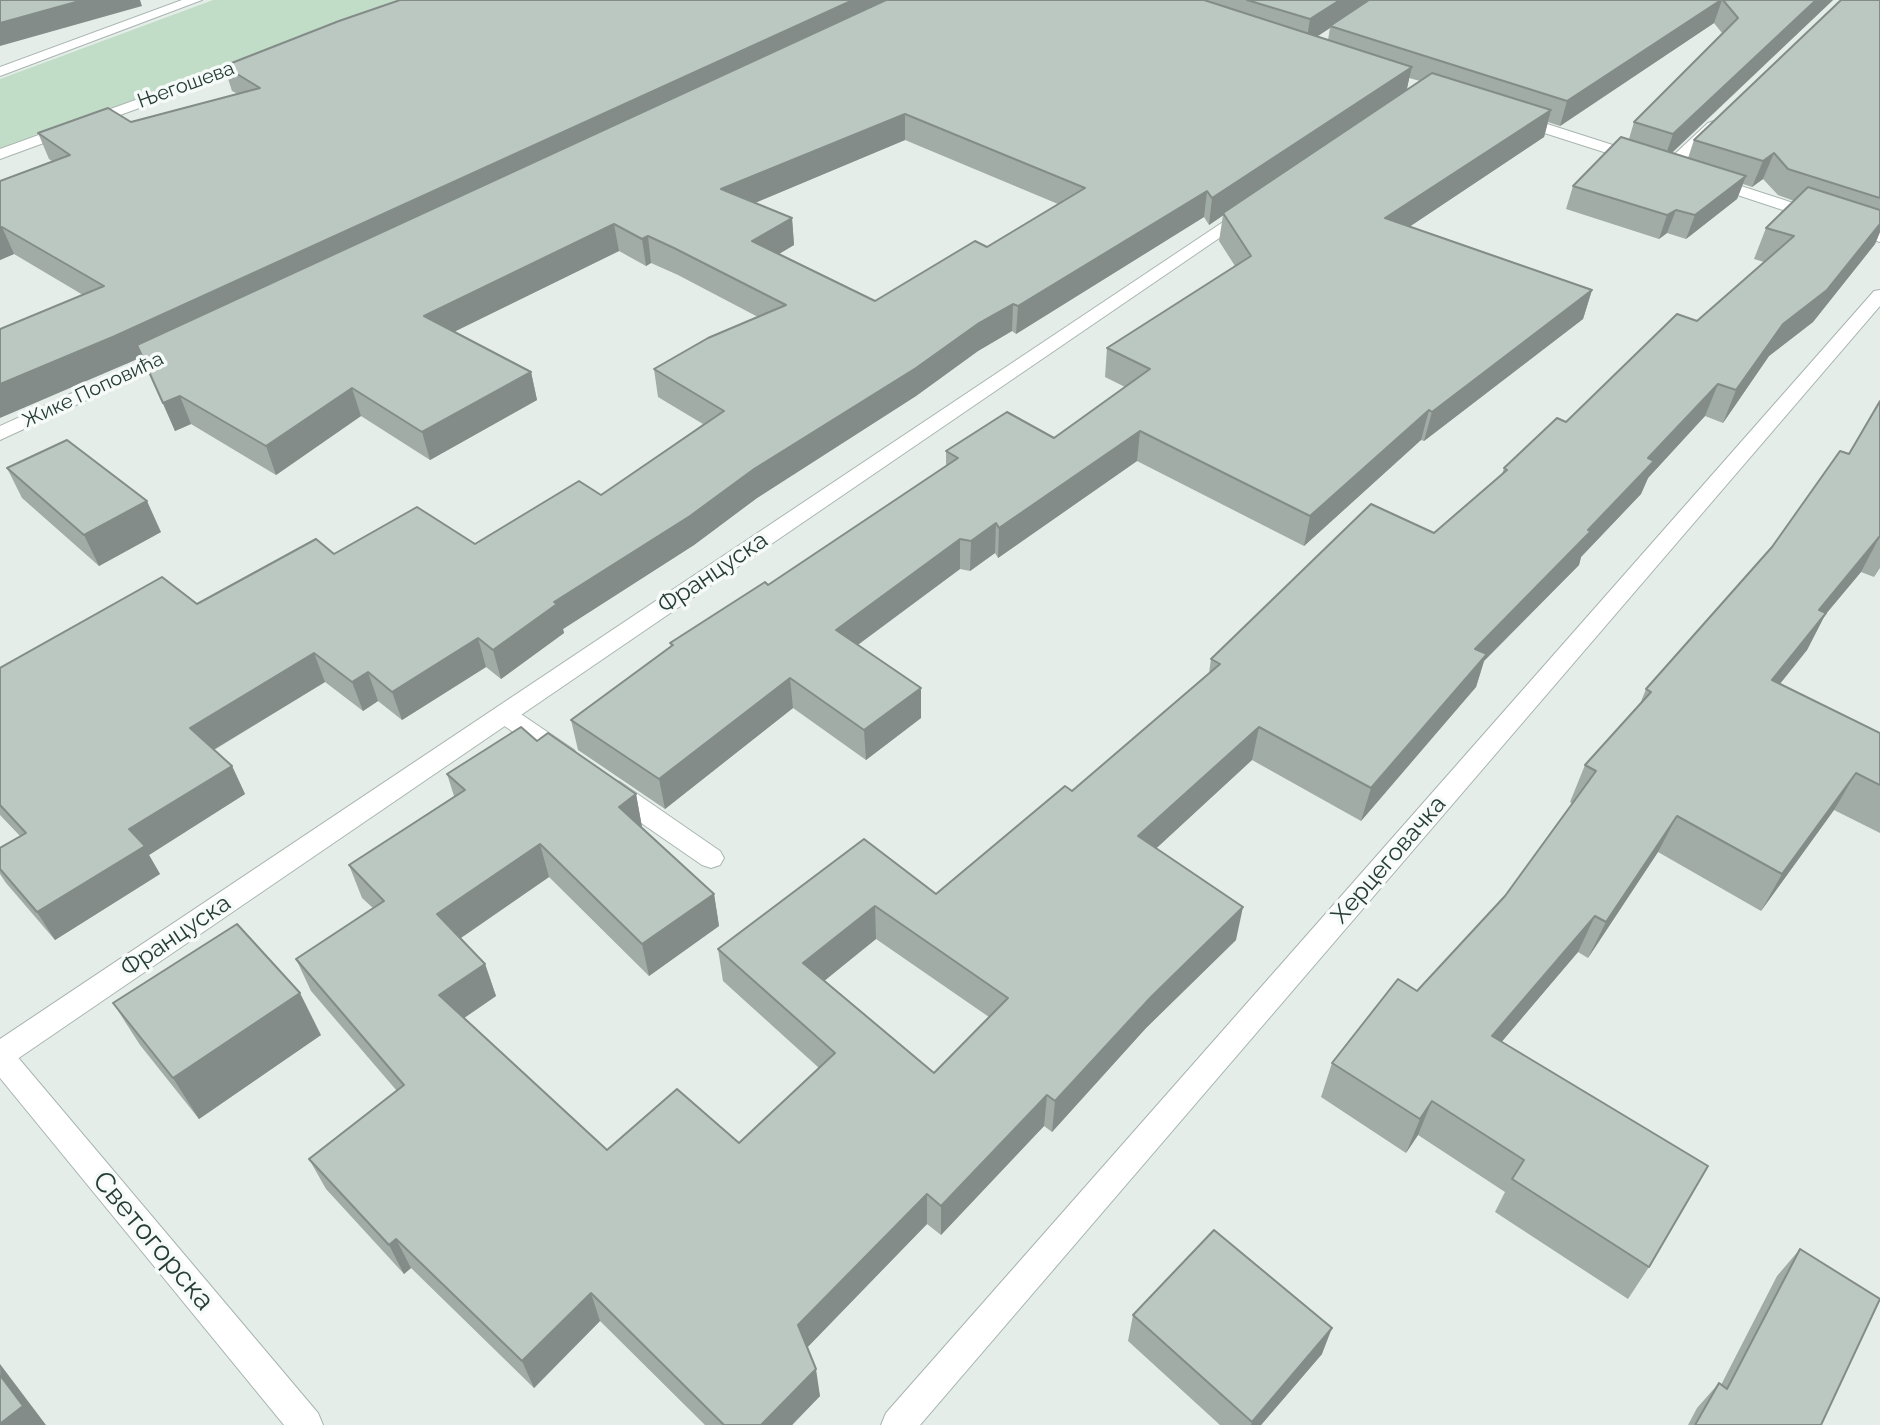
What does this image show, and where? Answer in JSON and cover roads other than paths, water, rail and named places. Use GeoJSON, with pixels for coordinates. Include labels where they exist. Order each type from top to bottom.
{"type":"FeatureCollection","features":[{"type":"Feature","properties":{"kind":"street"},"geometry":{"type":"LineString","coordinates":[[0,72],[195,0]]}},
{"type":"Feature","properties":{"kind":"street","name":"Његошева"},"geometry":{"type":"LineString","coordinates":[[0,154],[269,55]]}},
{"type":"Feature","properties":{"kind":"street"},"geometry":{"type":"LineString","coordinates":[[1497,113],[1880,237]]}},
{"type":"Feature","properties":{"kind":"street"},"geometry":{"type":"LineString","coordinates":[[1684,173],[1722,117]]}},
{"type":"Feature","properties":{"kind":"street","name":"Француска"},"geometry":{"type":"LineString","coordinates":[[0,1056],[1269,196]]}},
{"type":"Feature","properties":{"kind":"street","name":"Херцеговачка"},"geometry":{"type":"LineString","coordinates":[[898,1425],[1880,295]]}},
{"type":"Feature","properties":{"kind":"street","name":"Жике Поповића"},"geometry":{"type":"LineString","coordinates":[[0,434],[188,346]]}},
{"type":"Feature","properties":{"kind":"street"},"geometry":{"type":"LineString","coordinates":[[504,714],[711,858]]}},
{"type":"Feature","properties":{"kind":"street","name":"Светогорска"},"geometry":{"type":"LineString","coordinates":[[0,1056],[306,1425]]}}]}
